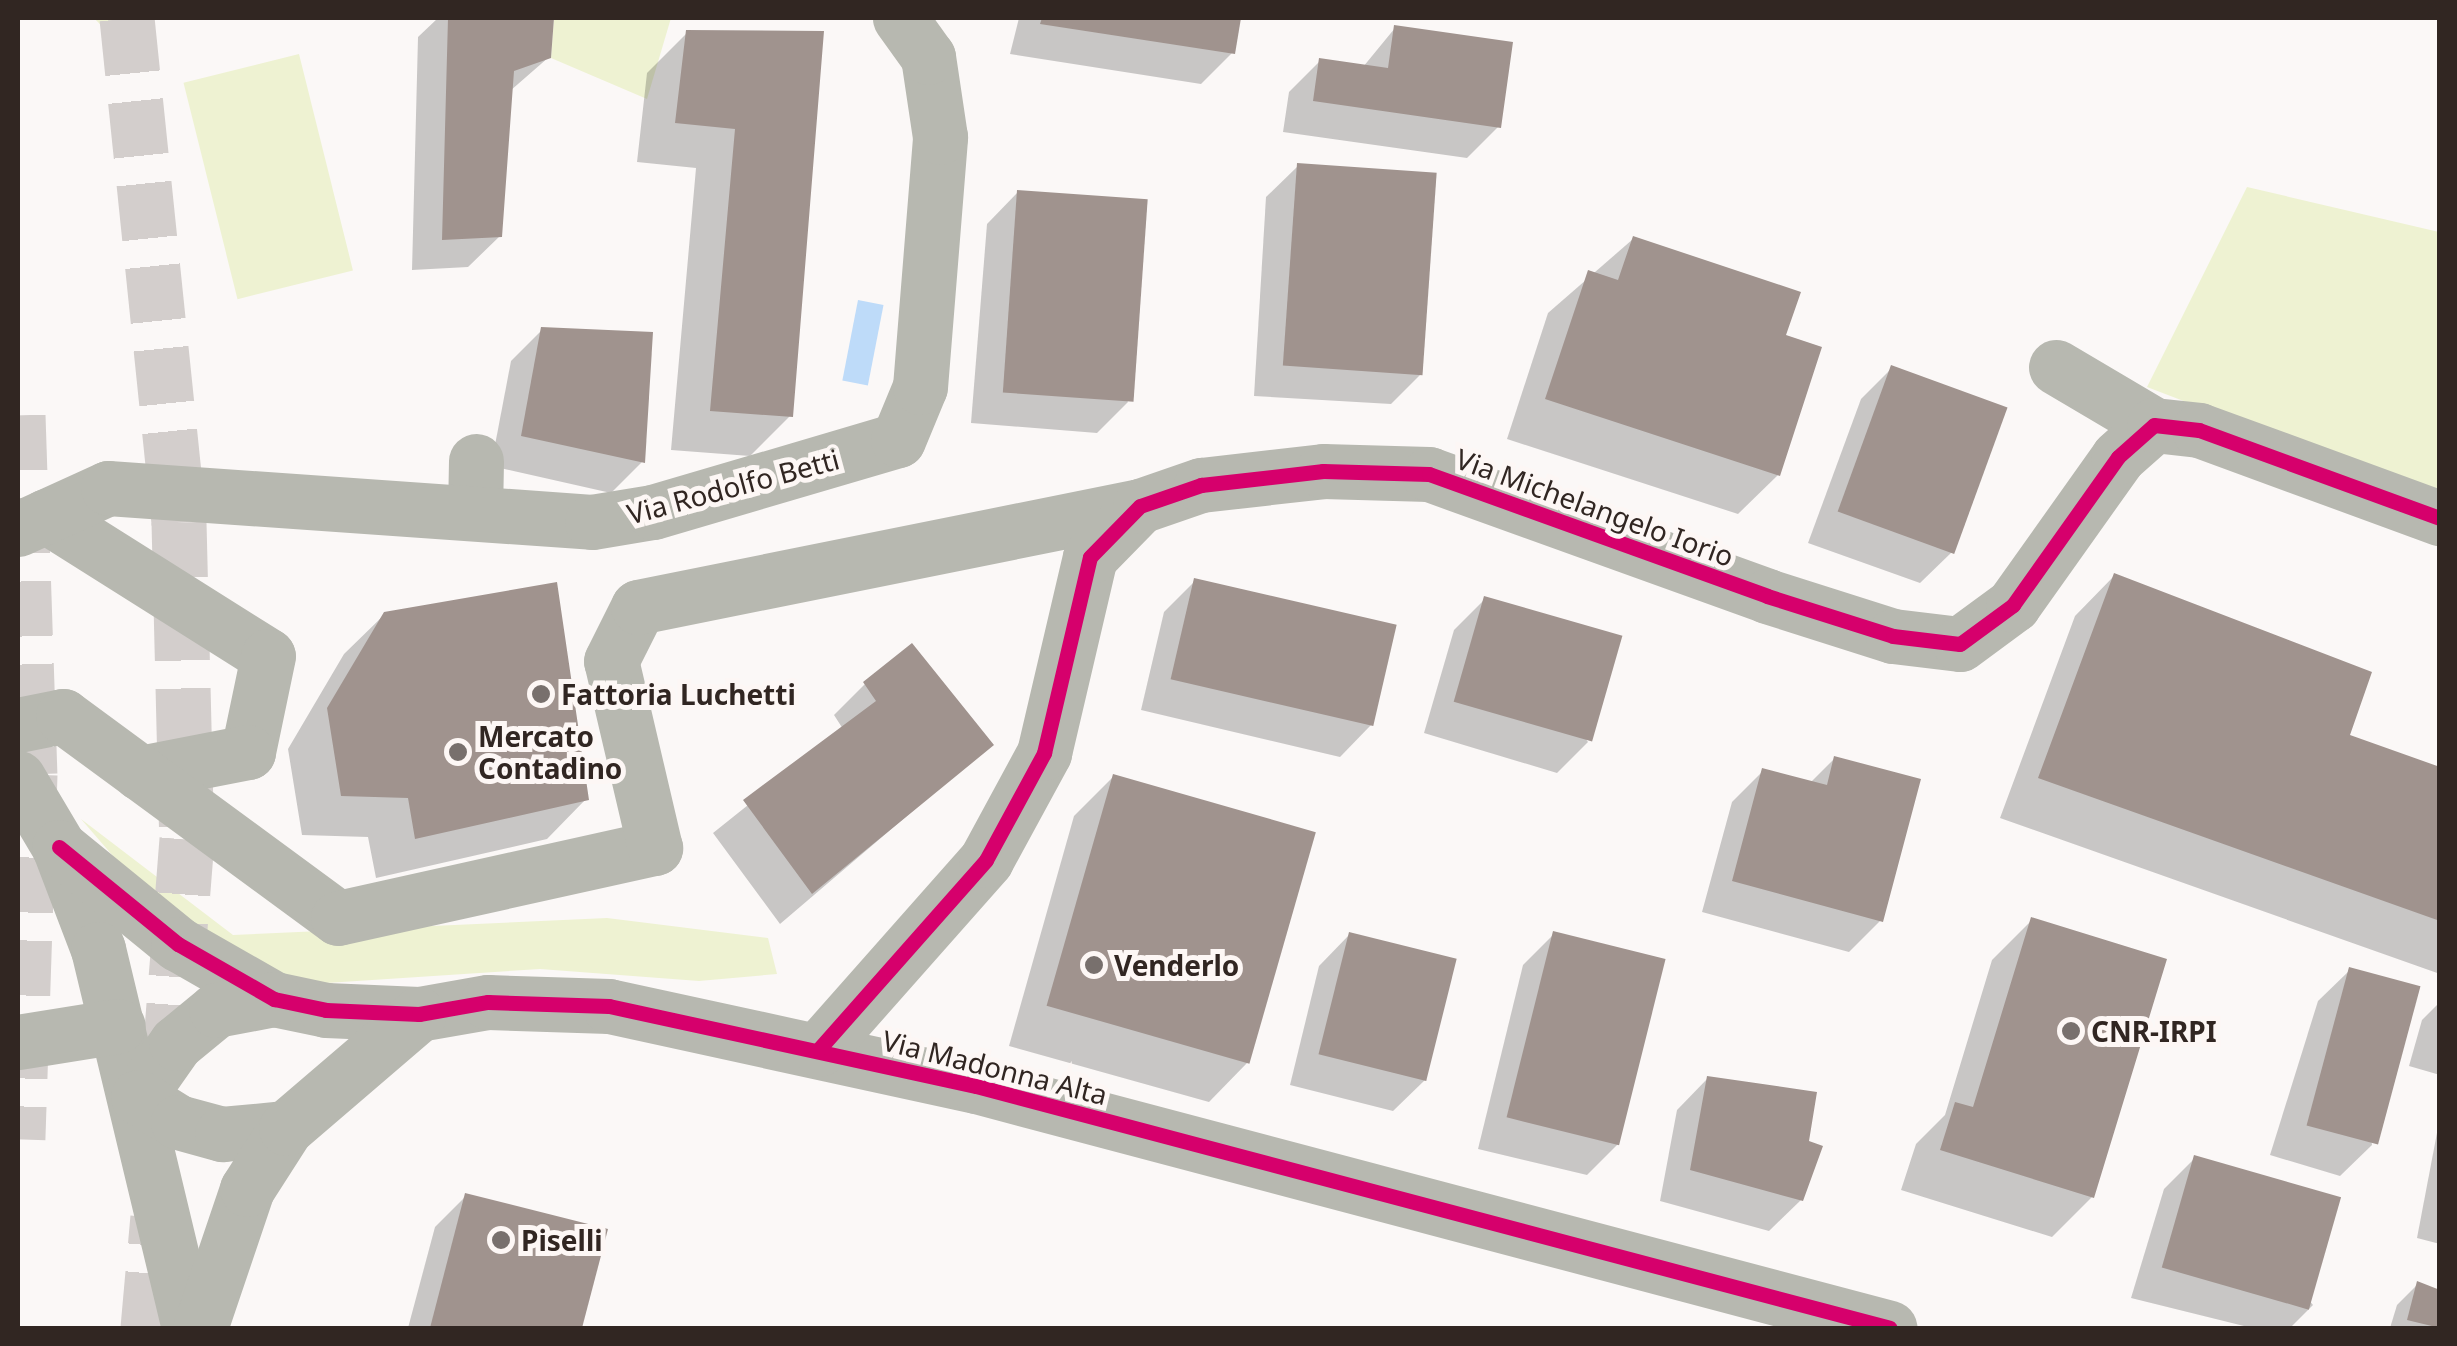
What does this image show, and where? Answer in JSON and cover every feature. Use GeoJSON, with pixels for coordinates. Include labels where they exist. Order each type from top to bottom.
{"type":"FeatureCollection","features":[{"type":"Feature","properties":{"kind":"street","name":"Via Rodolfo Betti"},"geometry":{"type":"LineString","coordinates":[[32,522],[108,488],[476,487],[592,522],[653,512],[898,440],[920,387],[940,137],[928,58],[900,18]]}},
{"type":"Feature","properties":{"kind":"street"},"geometry":{"type":"LineString","coordinates":[[2056,368],[2154,424],[2199,430],[2440,518]]}},
{"type":"Feature","properties":{"kind":"street","name":"Via Michelangelo Iorio"},"geometry":{"type":"LineString","coordinates":[[818,1049],[986,860],[1044,753],[1090,557],[1140,506],[1200,485],[1323,471],[1429,474],[1767,596],[1893,636],[1960,644],[2013,605],[2118,458],[2154,424]]}},
{"type":"Feature","properties":{"kind":"street"},"geometry":{"type":"LineString","coordinates":[[18,726],[63,716],[338,918],[655,848],[611,660],[638,606],[1140,506]]}},
{"type":"Feature","properties":{"kind":"street"},"geometry":{"type":"LineString","coordinates":[[32,522],[268,656],[248,752],[140,773]]}},
{"type":"Feature","properties":{"kind":"street","name":"Via Madonna Alta"},"geometry":{"type":"LineString","coordinates":[[18,778],[59,846],[118,1026],[138,1097],[188,1328]]}},
{"type":"Feature","properties":{"kind":"street","name":"Via Madonna Alta"},"geometry":{"type":"LineString","coordinates":[[59,846],[178,944],[274,1000]]}},
{"type":"Feature","properties":{"kind":"street","name":"Via Madonna Alta"},"geometry":{"type":"LineString","coordinates":[[138,1097],[176,1042],[216,1010],[274,1000],[419,1014],[488,1002],[609,1006],[818,1049],[1890,1328]]}},
{"type":"Feature","properties":{"kind":"street"},"geometry":{"type":"LineString","coordinates":[[200,1328],[247,1190],[286,1128],[419,1014]]}},
{"type":"Feature","properties":{"kind":"street"},"geometry":{"type":"LineString","coordinates":[[18,1042],[118,1026]]}},
{"type":"Feature","properties":{"kind":"street"},"geometry":{"type":"LineString","coordinates":[[138,1097],[178,1122],[222,1134],[286,1128]]}},
{"type":"Feature","properties":{"kind":"green space"},"geometry":{"type":"Polygon","coordinates":[[[94,18],[150,18],[129,55],[94,18]]]}},
{"type":"Feature","properties":{"kind":"green space"},"geometry":{"type":"Polygon","coordinates":[[[554,18],[671,18],[647,99],[551,58],[554,18]]]}},
{"type":"Feature","properties":{"kind":"green space"},"geometry":{"type":"Polygon","coordinates":[[[299,54],[353,270],[237,299],[184,83],[299,54]]]}},
{"type":"Feature","properties":{"kind":"green space"},"geometry":{"type":"Polygon","coordinates":[[[2247,187],[2439,232],[2439,499],[2147,387],[2247,187]]]}},
{"type":"Feature","properties":{"kind":"green space"},"geometry":{"type":"Polygon","coordinates":[[[81,819],[233,935],[607,918],[768,938],[777,974],[699,981],[540,969],[311,984],[252,969],[163,914],[81,819]]]}},
{"type":"Feature","properties":{"kind":"water"},"geometry":{"type":"Polygon","coordinates":[[[858,300],[884,305],[868,385],[842,380],[858,300]]]}},
{"type":"Feature","properties":{"kind":"building"},"geometry":{"type":"Polygon","coordinates":[[[448,18],[554,18],[551,58],[514,71],[502,237],[442,240],[448,18]]]}},
{"type":"Feature","properties":{"kind":"building"},"geometry":{"type":"Polygon","coordinates":[[[1042,18],[1241,18],[1235,54],[1040,24],[1042,18]]]}},
{"type":"Feature","properties":{"kind":"building"},"geometry":{"type":"Polygon","coordinates":[[[1394,25],[1513,42],[1501,128],[1313,101],[1319,58],[1388,68],[1394,25]]]}},
{"type":"Feature","properties":{"kind":"building"},"geometry":{"type":"Polygon","coordinates":[[[686,30],[824,31],[793,417],[710,411],[735,129],[675,123],[686,30]]]}},
{"type":"Feature","properties":{"kind":"building"},"geometry":{"type":"Polygon","coordinates":[[[1297,163],[1437,173],[1422,375],[1283,366],[1297,163]]]}},
{"type":"Feature","properties":{"kind":"building"},"geometry":{"type":"Polygon","coordinates":[[[1017,190],[1148,199],[1134,402],[1003,393],[1017,190]]]}},
{"type":"Feature","properties":{"kind":"building"},"geometry":{"type":"Polygon","coordinates":[[[1633,236],[1801,292],[1786,335],[1822,347],[1780,476],[1545,399],[1588,270],[1618,280],[1633,236]]]}},
{"type":"Feature","properties":{"kind":"building"},"geometry":{"type":"Polygon","coordinates":[[[541,327],[653,332],[645,463],[521,436],[541,327]]]}},
{"type":"Feature","properties":{"kind":"building"},"geometry":{"type":"Polygon","coordinates":[[[1891,365],[2008,407],[1954,554],[1838,512],[1891,365]]]}},
{"type":"Feature","properties":{"kind":"building"},"geometry":{"type":"Polygon","coordinates":[[[2114,573],[2372,672],[2350,735],[2440,767],[2440,921],[2038,778],[2114,573]]]}},
{"type":"Feature","properties":{"kind":"building"},"geometry":{"type":"Polygon","coordinates":[[[1194,578],[1397,625],[1373,726],[1171,679],[1194,578]]]}},
{"type":"Feature","properties":{"kind":"building","name":"Mercato Contadino"},"geometry":{"type":"Polygon","coordinates":[[[557,582],[589,800],[415,839],[408,798],[341,796],[327,708],[384,612],[557,582]]]}},
{"type":"Feature","properties":{"kind":"building"},"geometry":{"type":"Polygon","coordinates":[[[1484,596],[1622,636],[1592,741],[1454,702],[1484,596]]]}},
{"type":"Feature","properties":{"kind":"building"},"geometry":{"type":"Polygon","coordinates":[[[912,643],[994,745],[812,894],[743,800],[876,701],[863,682],[912,643]]]}},
{"type":"Feature","properties":{"kind":"building"},"geometry":{"type":"Polygon","coordinates":[[[1834,756],[1921,779],[1883,922],[1732,881],[1762,768],[1827,785],[1834,756]]]}},
{"type":"Feature","properties":{"kind":"building"},"geometry":{"type":"Polygon","coordinates":[[[1113,774],[1316,832],[1249,1064],[1047,1006],[1113,774]]]}},
{"type":"Feature","properties":{"kind":"building","name":"CNR-IRPI"},"geometry":{"type":"Polygon","coordinates":[[[2031,917],[2167,959],[2094,1198],[1940,1150],[1955,1102],[1973,1107],[2031,917]]]}},
{"type":"Feature","properties":{"kind":"building"},"geometry":{"type":"Polygon","coordinates":[[[1553,931],[1666,959],[1619,1145],[1507,1117],[1553,931]]]}},
{"type":"Feature","properties":{"kind":"building"},"geometry":{"type":"Polygon","coordinates":[[[1349,932],[1457,959],[1426,1081],[1319,1054],[1349,932]]]}},
{"type":"Feature","properties":{"kind":"building"},"geometry":{"type":"Polygon","coordinates":[[[2349,967],[2420,986],[2378,1145],[2307,1125],[2349,967]]]}},
{"type":"Feature","properties":{"kind":"building"},"geometry":{"type":"Polygon","coordinates":[[[1707,1076],[1817,1092],[1809,1141],[1823,1146],[1803,1201],[1690,1170],[1707,1076]]]}},
{"type":"Feature","properties":{"kind":"building"},"geometry":{"type":"Polygon","coordinates":[[[2194,1155],[2341,1197],[2309,1310],[2162,1267],[2194,1155]]]}},
{"type":"Feature","properties":{"kind":"building"},"geometry":{"type":"Polygon","coordinates":[[[465,1193],[608,1229],[582,1328],[430,1328],[465,1193]]]}},
{"type":"Feature","properties":{"kind":"building"},"geometry":{"type":"Polygon","coordinates":[[[2417,1281],[2440,1290],[2440,1328],[2407,1320],[2417,1281]]]}},
{"type":"Feature","properties":{"kind":"tunnel"},"geometry":{"type":"LineString","coordinates":[[127,18],[179,522],[187,839],[168,1081]]}},
{"type":"Feature","properties":{"kind":"tunnel"},"geometry":{"type":"LineString","coordinates":[[18,415],[30,774],[18,1139]]}},
{"type":"Feature","properties":{"kind":"tunnel"},"geometry":{"type":"LineString","coordinates":[[148,1328],[158,1217]]}},
{"type":"Feature","properties":{"kind":"cycle path"},"geometry":{"type":"LineString","coordinates":[[819,1049],[986,860],[1044,753],[1090,557],[1140,506],[1201,485],[1323,471],[1429,474],[1767,596],[1893,636],[1960,644],[2013,605],[2118,457],[2154,425],[2199,430],[2440,518]]}},
{"type":"Feature","properties":{"kind":"cycle path"},"geometry":{"type":"LineString","coordinates":[[59,847],[178,944],[274,999],[326,1010],[419,1014],[488,1002],[609,1006],[976,1086],[1890,1328]]}},
{"type":"Feature","properties":{"kind":"place","name":"Fattoria Luchetti"},"geometry":{"type":"Point","coordinates":[541,694]}},
{"type":"Feature","properties":{"kind":"place","name":"Mercato Contadino"},"geometry":{"type":"Point","coordinates":[458,752]}},
{"type":"Feature","properties":{"kind":"place","name":"Venderlo"},"geometry":{"type":"Point","coordinates":[1094,965]}},
{"type":"Feature","properties":{"kind":"place","name":"CNR-IRPI"},"geometry":{"type":"Point","coordinates":[2071,1031]}},
{"type":"Feature","properties":{"kind":"place","name":"Piselli"},"geometry":{"type":"Point","coordinates":[501,1240]}}]}
